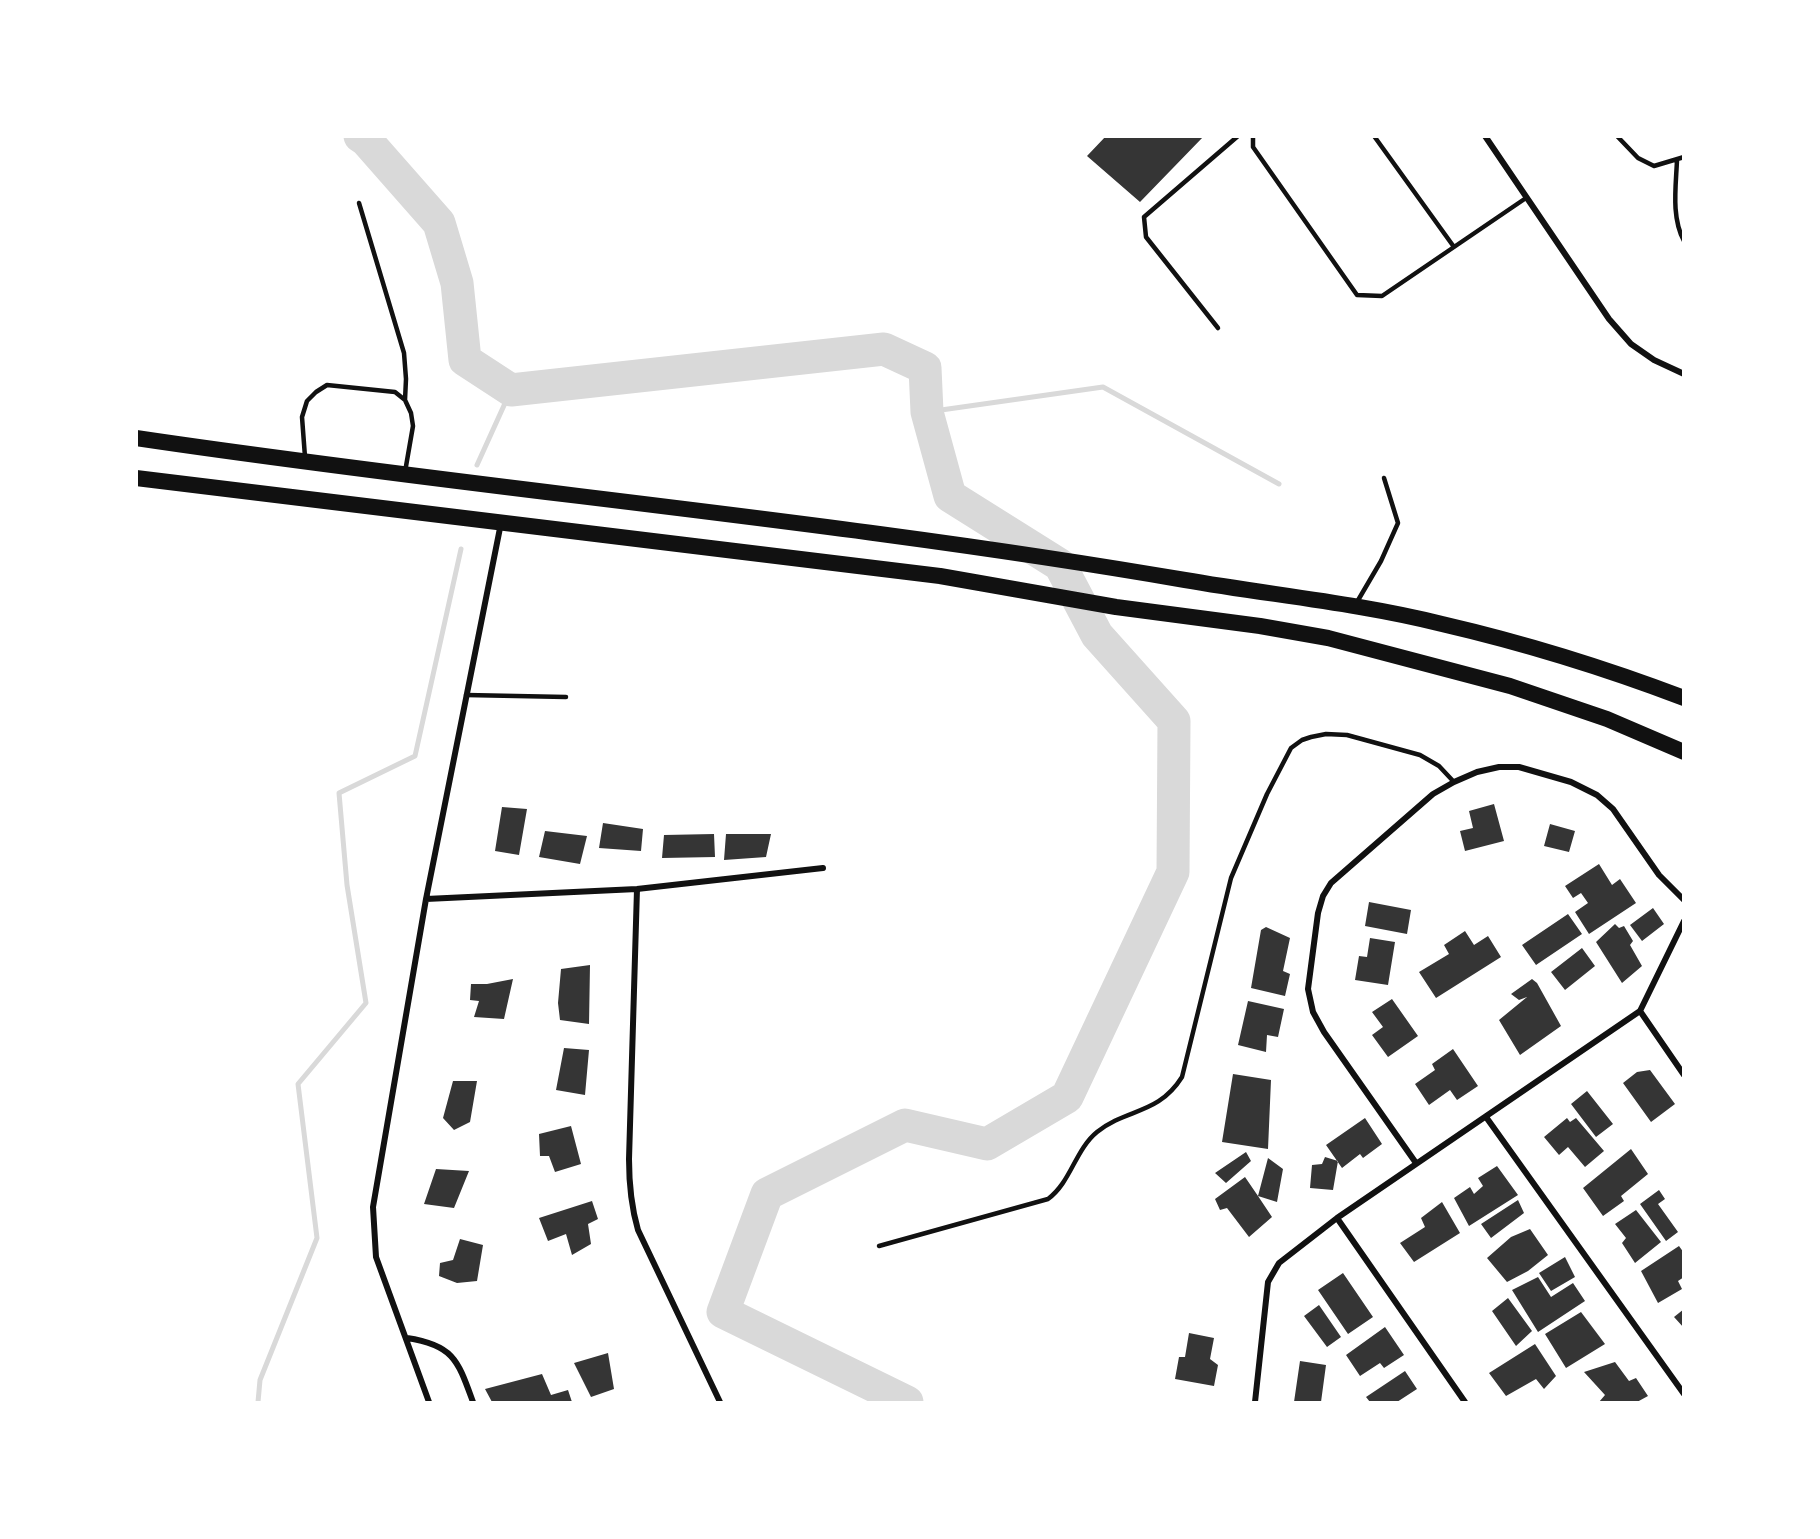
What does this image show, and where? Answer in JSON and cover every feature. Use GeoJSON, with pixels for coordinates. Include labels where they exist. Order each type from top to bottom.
{"type":"FeatureCollection","features":[{"type":"Feature","properties":{"kind":"highway"},"geometry":{"type":"LineString","coordinates":[[136,438],[305,463],[405,473],[857,530],[1354,607],[1441,623],[1526,646],[1635,680],[1683,698]]}},
{"type":"Feature","properties":{"kind":"highway"},"geometry":{"type":"LineString","coordinates":[[136,478],[940,576],[1116,607],[1181,614],[1328,638],[1532,693],[1607,719],[1683,752]]}},
{"type":"Feature","properties":{"kind":"street"},"geometry":{"type":"LineString","coordinates":[[1485,136],[1609,319],[1631,344],[1654,360],[1683,374]]}},
{"type":"Feature","properties":{"kind":"street"},"geometry":{"type":"LineString","coordinates":[[429,1402],[376,1257],[374,1207],[426,899],[501,522]]}},
{"type":"Feature","properties":{"kind":"street"},"geometry":{"type":"LineString","coordinates":[[1416,1163],[1324,1032],[1313,1012],[1308,989],[1318,913],[1323,896],[1331,883],[1433,795],[1454,782],[1477,772],[1499,767],[1519,767],[1580,786],[1597,795],[1613,809],[1659,875],[1683,900]]}},
{"type":"Feature","properties":{"kind":"street"},"geometry":{"type":"LineString","coordinates":[[426,899],[637,889],[823,868]]}},
{"type":"Feature","properties":{"kind":"street"},"geometry":{"type":"LineString","coordinates":[[637,889],[629,1167],[632,1206],[638,1230],[720,1402]]}},
{"type":"Feature","properties":{"kind":"street"},"geometry":{"type":"LineString","coordinates":[[1255,1402],[1268,1282],[1279,1263],[1337,1218],[1640,1011],[1683,921]]}},
{"type":"Feature","properties":{"kind":"street"},"geometry":{"type":"LineString","coordinates":[[1640,1011],[1683,1075]]}},
{"type":"Feature","properties":{"kind":"street"},"geometry":{"type":"LineString","coordinates":[[1486,1117],[1683,1394]]}},
{"type":"Feature","properties":{"kind":"street"},"geometry":{"type":"LineString","coordinates":[[1337,1218],[1466,1402]]}},
{"type":"Feature","properties":{"kind":"street"},"geometry":{"type":"LineString","coordinates":[[407,1338],[434,1344],[453,1357],[473,1402]]}},
{"type":"Feature","properties":{"kind":"lane"},"geometry":{"type":"LineString","coordinates":[[1218,328],[1146,237],[1144,217],[1238,136]]}},
{"type":"Feature","properties":{"kind":"lane"},"geometry":{"type":"LineString","coordinates":[[1253,136],[1253,147],[1357,295],[1382,296],[1526,198]]}},
{"type":"Feature","properties":{"kind":"lane"},"geometry":{"type":"LineString","coordinates":[[1374,136],[1454,247]]}},
{"type":"Feature","properties":{"kind":"lane"},"geometry":{"type":"LineString","coordinates":[[1617,136],[1638,158],[1654,166],[1683,157]]}},
{"type":"Feature","properties":{"kind":"lane"},"geometry":{"type":"LineString","coordinates":[[1677,160],[1676,203],[1683,241]]}},
{"type":"Feature","properties":{"kind":"lane"},"geometry":{"type":"LineString","coordinates":[[359,203],[404,353],[405,400]]}},
{"type":"Feature","properties":{"kind":"lane"},"geometry":{"type":"LineString","coordinates":[[305,463],[302,417],[307,401],[316,392],[327,386],[395,392],[405,400],[411,413],[413,426],[405,473]]}},
{"type":"Feature","properties":{"kind":"lane"},"geometry":{"type":"LineString","coordinates":[[1354,607],[1381,561],[1398,523],[1384,478]]}},
{"type":"Feature","properties":{"kind":"lane"},"geometry":{"type":"LineString","coordinates":[[466,695],[566,697]]}},
{"type":"Feature","properties":{"kind":"lane"},"geometry":{"type":"LineString","coordinates":[[879,1246],[1048,1199],[1063,1185],[1086,1143],[1096,1132],[1157,1103],[1174,1089],[1182,1077],[1231,878],[1267,794],[1291,748],[1311,736],[1347,735],[1420,755],[1439,766],[1454,782]]}},
{"type":"Feature","properties":{"kind":"building"},"geometry":{"type":"Polygon","coordinates":[[[1106,136],[1204,136],[1140,202],[1087,156],[1106,136]]]}},
{"type":"Feature","properties":{"kind":"building"},"geometry":{"type":"Polygon","coordinates":[[[1494,804],[1504,841],[1465,851],[1460,831],[1473,828],[1469,811],[1494,804]]]}},
{"type":"Feature","properties":{"kind":"building"},"geometry":{"type":"Polygon","coordinates":[[[502,807],[527,809],[519,855],[495,851],[502,807]]]}},
{"type":"Feature","properties":{"kind":"building"},"geometry":{"type":"Polygon","coordinates":[[[603,823],[643,829],[641,851],[599,848],[603,823]]]}},
{"type":"Feature","properties":{"kind":"building"},"geometry":{"type":"Polygon","coordinates":[[[1550,824],[1575,831],[1569,852],[1544,846],[1550,824]]]}},
{"type":"Feature","properties":{"kind":"building"},"geometry":{"type":"Polygon","coordinates":[[[545,831],[587,836],[580,864],[539,857],[545,831]]]}},
{"type":"Feature","properties":{"kind":"building"},"geometry":{"type":"Polygon","coordinates":[[[714,834],[715,857],[662,858],[664,835],[714,834]]]}},
{"type":"Feature","properties":{"kind":"building"},"geometry":{"type":"Polygon","coordinates":[[[726,834],[771,834],[766,857],[724,860],[726,834]]]}},
{"type":"Feature","properties":{"kind":"building"},"geometry":{"type":"Polygon","coordinates":[[[1599,864],[1612,885],[1620,879],[1636,903],[1589,934],[1575,912],[1588,903],[1581,893],[1573,898],[1565,886],[1599,864]]]}},
{"type":"Feature","properties":{"kind":"building"},"geometry":{"type":"Polygon","coordinates":[[[1369,902],[1411,910],[1407,934],[1365,926],[1369,902]]]}},
{"type":"Feature","properties":{"kind":"building"},"geometry":{"type":"Polygon","coordinates":[[[1653,908],[1664,924],[1642,941],[1630,925],[1653,908]]]}},
{"type":"Feature","properties":{"kind":"building"},"geometry":{"type":"Polygon","coordinates":[[[1568,914],[1582,934],[1536,965],[1522,945],[1568,914]]]}},
{"type":"Feature","properties":{"kind":"building"},"geometry":{"type":"Polygon","coordinates":[[[1615,924],[1619,928],[1624,926],[1633,941],[1630,945],[1642,966],[1622,983],[1596,942],[1615,924]]]}},
{"type":"Feature","properties":{"kind":"building"},"geometry":{"type":"Polygon","coordinates":[[[1266,927],[1290,938],[1283,971],[1290,974],[1285,996],[1251,988],[1261,930],[1266,927]]]}},
{"type":"Feature","properties":{"kind":"building"},"geometry":{"type":"Polygon","coordinates":[[[1465,931],[1474,945],[1488,936],[1501,957],[1436,998],[1419,972],[1449,954],[1444,945],[1465,931]]]}},
{"type":"Feature","properties":{"kind":"building"},"geometry":{"type":"Polygon","coordinates":[[[1370,938],[1395,942],[1388,985],[1355,980],[1359,956],[1367,957],[1370,938]]]}},
{"type":"Feature","properties":{"kind":"building"},"geometry":{"type":"Polygon","coordinates":[[[1582,948],[1595,966],[1565,990],[1551,972],[1582,948]]]}},
{"type":"Feature","properties":{"kind":"building"},"geometry":{"type":"Polygon","coordinates":[[[590,965],[589,1024],[560,1020],[558,1003],[561,969],[590,965]]]}},
{"type":"Feature","properties":{"kind":"building"},"geometry":{"type":"Polygon","coordinates":[[[513,979],[504,1019],[474,1017],[479,1001],[470,1000],[471,984],[487,984],[513,979]]]}},
{"type":"Feature","properties":{"kind":"building"},"geometry":{"type":"Polygon","coordinates":[[[1532,979],[1537,983],[1561,1026],[1520,1055],[1499,1020],[1527,997],[1519,1000],[1511,994],[1532,979]]]}},
{"type":"Feature","properties":{"kind":"building"},"geometry":{"type":"Polygon","coordinates":[[[1392,999],[1418,1036],[1388,1057],[1372,1035],[1383,1027],[1372,1012],[1392,999]]]}},
{"type":"Feature","properties":{"kind":"building"},"geometry":{"type":"Polygon","coordinates":[[[1248,1001],[1284,1009],[1278,1037],[1267,1035],[1266,1052],[1238,1045],[1248,1001]]]}},
{"type":"Feature","properties":{"kind":"building"},"geometry":{"type":"Polygon","coordinates":[[[564,1048],[589,1050],[585,1095],[556,1090],[564,1048]]]}},
{"type":"Feature","properties":{"kind":"building"},"geometry":{"type":"Polygon","coordinates":[[[1453,1049],[1478,1086],[1457,1100],[1450,1090],[1429,1105],[1415,1084],[1435,1070],[1432,1064],[1453,1049]]]}},
{"type":"Feature","properties":{"kind":"building"},"geometry":{"type":"Polygon","coordinates":[[[1650,1070],[1675,1104],[1651,1122],[1623,1083],[1637,1072],[1650,1070]]]}},
{"type":"Feature","properties":{"kind":"building"},"geometry":{"type":"Polygon","coordinates":[[[1233,1074],[1271,1080],[1268,1149],[1222,1142],[1233,1074]]]}},
{"type":"Feature","properties":{"kind":"building"},"geometry":{"type":"Polygon","coordinates":[[[453,1081],[477,1081],[470,1122],[454,1130],[443,1118],[453,1081]]]}},
{"type":"Feature","properties":{"kind":"building"},"geometry":{"type":"Polygon","coordinates":[[[1587,1091],[1613,1124],[1596,1137],[1571,1104],[1587,1091]]]}},
{"type":"Feature","properties":{"kind":"building"},"geometry":{"type":"Polygon","coordinates":[[[1365,1118],[1382,1144],[1363,1158],[1360,1154],[1342,1168],[1326,1145],[1365,1118]]]}},
{"type":"Feature","properties":{"kind":"building"},"geometry":{"type":"Polygon","coordinates":[[[1567,1118],[1570,1122],[1576,1118],[1604,1151],[1585,1167],[1568,1147],[1559,1155],[1544,1137],[1567,1118]]]}},
{"type":"Feature","properties":{"kind":"building"},"geometry":{"type":"Polygon","coordinates":[[[571,1126],[581,1164],[555,1172],[549,1156],[540,1156],[539,1134],[571,1126]]]}},
{"type":"Feature","properties":{"kind":"building"},"geometry":{"type":"Polygon","coordinates":[[[1631,1149],[1648,1174],[1621,1196],[1624,1201],[1603,1216],[1583,1188],[1631,1149]]]}},
{"type":"Feature","properties":{"kind":"building"},"geometry":{"type":"Polygon","coordinates":[[[1246,1152],[1251,1161],[1226,1183],[1215,1173],[1246,1152]]]}},
{"type":"Feature","properties":{"kind":"building"},"geometry":{"type":"Polygon","coordinates":[[[1325,1157],[1338,1161],[1333,1190],[1310,1188],[1312,1165],[1322,1164],[1325,1157]]]}},
{"type":"Feature","properties":{"kind":"building"},"geometry":{"type":"Polygon","coordinates":[[[1268,1158],[1283,1169],[1277,1202],[1258,1196],[1268,1158]]]}},
{"type":"Feature","properties":{"kind":"building"},"geometry":{"type":"Polygon","coordinates":[[[1497,1166],[1518,1195],[1469,1226],[1454,1198],[1470,1187],[1474,1194],[1483,1186],[1478,1178],[1497,1166]]]}},
{"type":"Feature","properties":{"kind":"building"},"geometry":{"type":"Polygon","coordinates":[[[436,1169],[469,1171],[454,1208],[424,1204],[436,1169]]]}},
{"type":"Feature","properties":{"kind":"building"},"geometry":{"type":"Polygon","coordinates":[[[1245,1177],[1272,1217],[1249,1237],[1227,1208],[1220,1210],[1215,1199],[1245,1177]]]}},
{"type":"Feature","properties":{"kind":"building"},"geometry":{"type":"Polygon","coordinates":[[[1659,1190],[1665,1199],[1658,1204],[1678,1232],[1666,1241],[1640,1204],[1659,1190]]]}},
{"type":"Feature","properties":{"kind":"building"},"geometry":{"type":"Polygon","coordinates":[[[1518,1200],[1524,1213],[1491,1238],[1481,1224],[1518,1200]]]}},
{"type":"Feature","properties":{"kind":"building"},"geometry":{"type":"Polygon","coordinates":[[[592,1201],[598,1219],[588,1224],[591,1244],[572,1255],[566,1234],[548,1241],[539,1218],[592,1201]]]}},
{"type":"Feature","properties":{"kind":"building"},"geometry":{"type":"Polygon","coordinates":[[[1442,1202],[1460,1233],[1414,1262],[1400,1243],[1425,1227],[1421,1218],[1442,1202]]]}},
{"type":"Feature","properties":{"kind":"building"},"geometry":{"type":"Polygon","coordinates":[[[1636,1210],[1661,1242],[1635,1263],[1622,1243],[1626,1238],[1615,1224],[1636,1210]]]}},
{"type":"Feature","properties":{"kind":"building"},"geometry":{"type":"Polygon","coordinates":[[[1530,1229],[1548,1255],[1528,1271],[1507,1282],[1487,1258],[1511,1237],[1530,1229]]]}},
{"type":"Feature","properties":{"kind":"building"},"geometry":{"type":"Polygon","coordinates":[[[460,1239],[483,1245],[477,1281],[457,1283],[439,1276],[440,1263],[453,1260],[460,1239]]]}},
{"type":"Feature","properties":{"kind":"building"},"geometry":{"type":"Polygon","coordinates":[[[1679,1246],[1684,1253],[1684,1277],[1678,1281],[1682,1289],[1658,1303],[1641,1271],[1679,1246]]]}},
{"type":"Feature","properties":{"kind":"building"},"geometry":{"type":"Polygon","coordinates":[[[1565,1257],[1575,1277],[1551,1291],[1539,1273],[1565,1257]]]}},
{"type":"Feature","properties":{"kind":"building"},"geometry":{"type":"Polygon","coordinates":[[[1343,1273],[1373,1317],[1348,1334],[1318,1290],[1343,1273]]]}},
{"type":"Feature","properties":{"kind":"building"},"geometry":{"type":"Polygon","coordinates":[[[1538,1277],[1551,1297],[1573,1283],[1585,1301],[1538,1332],[1512,1290],[1538,1277]]]}},
{"type":"Feature","properties":{"kind":"building"},"geometry":{"type":"Polygon","coordinates":[[[1508,1298],[1532,1331],[1516,1346],[1492,1311],[1508,1298]]]}},
{"type":"Feature","properties":{"kind":"building"},"geometry":{"type":"Polygon","coordinates":[[[1319,1305],[1341,1337],[1327,1347],[1304,1316],[1319,1305]]]}},
{"type":"Feature","properties":{"kind":"building"},"geometry":{"type":"Polygon","coordinates":[[[1684,1309],[1684,1328],[1674,1317],[1684,1309]]]}},
{"type":"Feature","properties":{"kind":"building"},"geometry":{"type":"Polygon","coordinates":[[[1581,1312],[1605,1344],[1566,1368],[1545,1334],[1581,1312]]]}},
{"type":"Feature","properties":{"kind":"building"},"geometry":{"type":"Polygon","coordinates":[[[1385,1327],[1404,1355],[1384,1368],[1380,1363],[1360,1376],[1346,1355],[1385,1327]]]}},
{"type":"Feature","properties":{"kind":"building"},"geometry":{"type":"Polygon","coordinates":[[[1189,1333],[1214,1338],[1210,1359],[1218,1365],[1214,1386],[1175,1379],[1179,1357],[1185,1357],[1189,1333]]]}},
{"type":"Feature","properties":{"kind":"building"},"geometry":{"type":"Polygon","coordinates":[[[1535,1344],[1556,1376],[1544,1389],[1536,1379],[1506,1396],[1489,1373],[1535,1344]]]}},
{"type":"Feature","properties":{"kind":"building"},"geometry":{"type":"Polygon","coordinates":[[[608,1353],[614,1389],[591,1397],[574,1363],[608,1353]]]}},
{"type":"Feature","properties":{"kind":"building"},"geometry":{"type":"Polygon","coordinates":[[[1300,1361],[1326,1365],[1321,1402],[1294,1402],[1300,1361]]]}},
{"type":"Feature","properties":{"kind":"building"},"geometry":{"type":"Polygon","coordinates":[[[1615,1362],[1629,1381],[1636,1378],[1648,1396],[1637,1402],[1599,1402],[1605,1395],[1584,1372],[1615,1362]]]}},
{"type":"Feature","properties":{"kind":"building"},"geometry":{"type":"Polygon","coordinates":[[[1405,1371],[1417,1389],[1397,1402],[1370,1402],[1366,1397],[1405,1371]]]}},
{"type":"Feature","properties":{"kind":"building"},"geometry":{"type":"Polygon","coordinates":[[[542,1374],[551,1395],[568,1390],[572,1402],[492,1402],[485,1389],[542,1374]]]}},
{"type":"Feature","properties":{"kind":"waterway"},"geometry":{"type":"LineString","coordinates":[[360,136],[439,223],[457,283],[465,360],[511,390],[884,349],[925,368],[927,412],[950,496],[1060,565],[1097,635],[1174,721],[1173,872],[1067,1097],[987,1144],[905,1125],[767,1194],[723,1312],[907,1402]]}},
{"type":"Feature","properties":{"kind":"waterway"},"geometry":{"type":"LineString","coordinates":[[927,412],[1103,387],[1279,484]]}},
{"type":"Feature","properties":{"kind":"waterway"},"geometry":{"type":"LineString","coordinates":[[477,465],[511,390]]}},
{"type":"Feature","properties":{"kind":"waterway"},"geometry":{"type":"LineString","coordinates":[[258,1402],[260,1380],[317,1238],[298,1084],[366,1003],[347,885],[339,793],[415,756],[461,549]]}}]}
